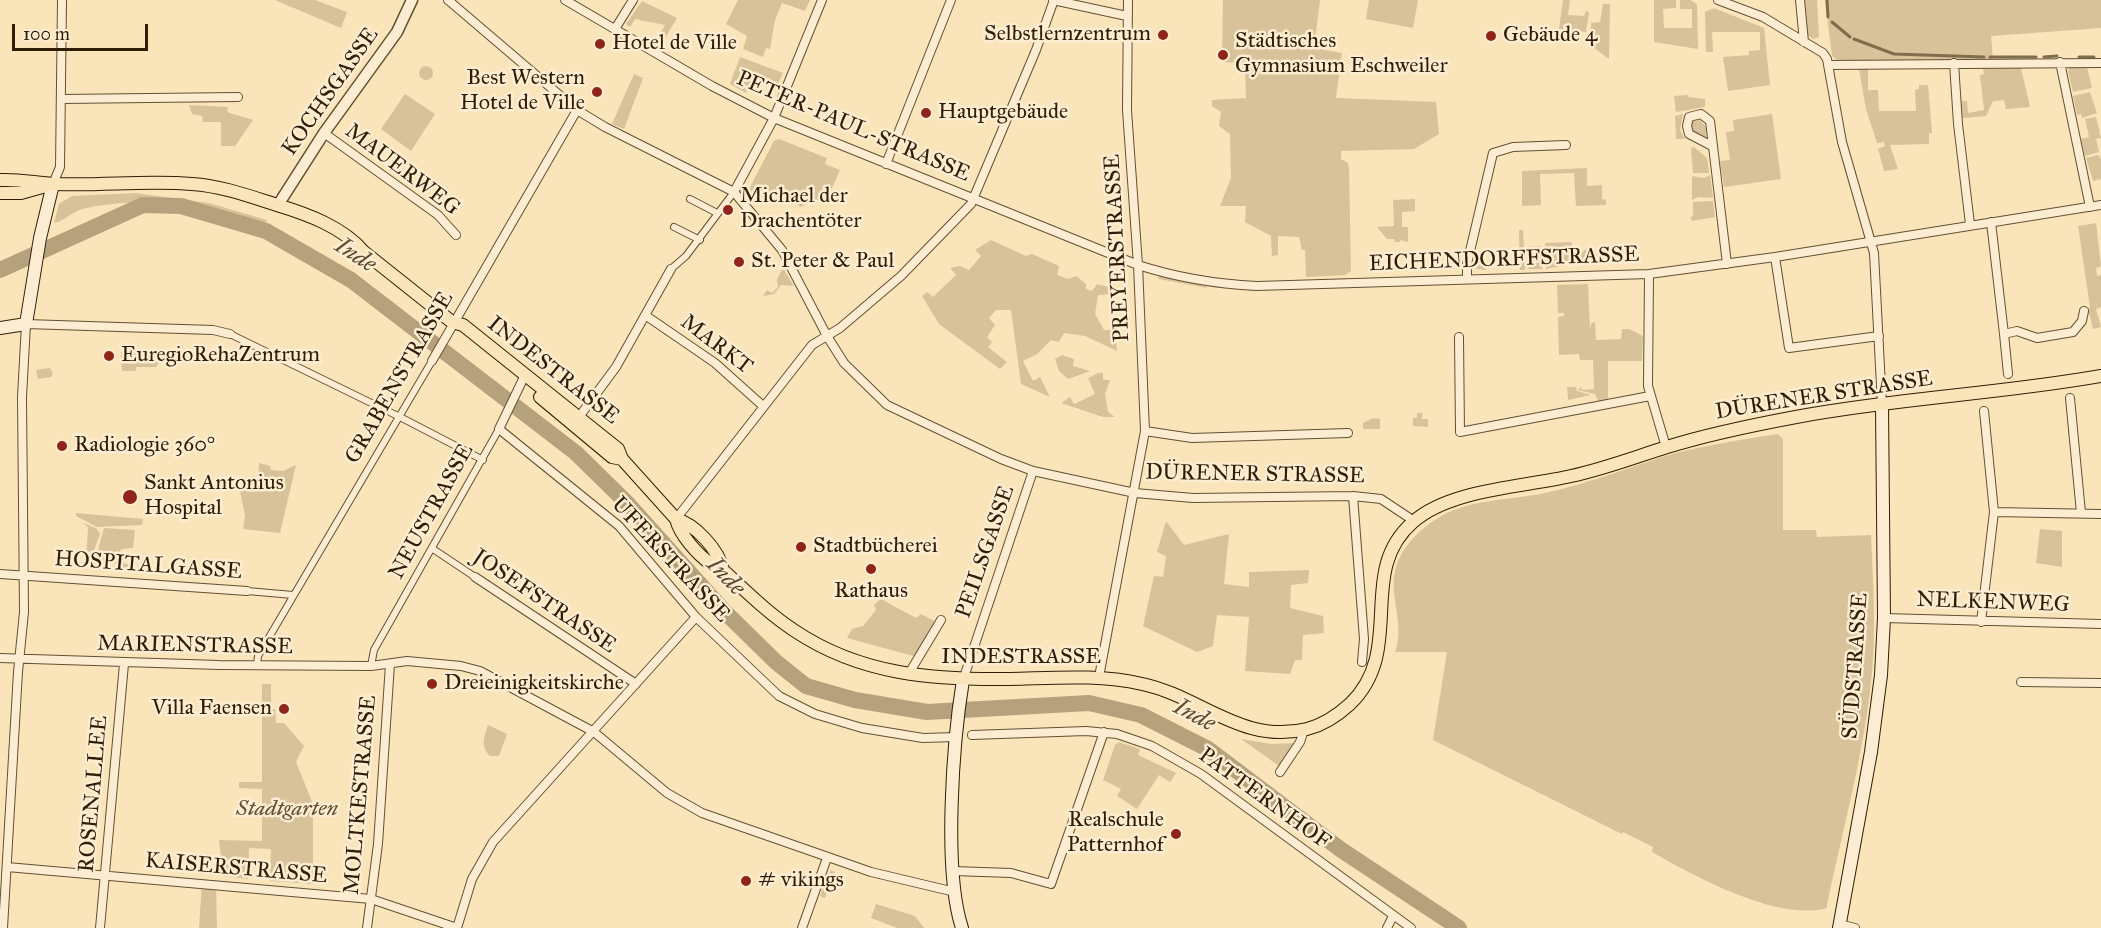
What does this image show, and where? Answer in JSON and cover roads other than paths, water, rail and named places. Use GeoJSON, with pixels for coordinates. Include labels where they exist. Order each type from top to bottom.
{"type":"FeatureCollection","features":[{"type":"Feature","properties":{"kind":"main road","name":"INDESTRASSE"},"geometry":{"type":"LineString","coordinates":[[0,180],[21,179],[53,184],[195,184],[228,190],[306,214],[336,230],[357,243],[364,252],[452,322],[458,332],[521,382],[618,449],[622,459],[676,519],[683,535],[712,565],[723,570],[762,607],[820,646],[875,668],[908,675],[963,680],[1099,676],[1148,685],[1251,729],[1304,730],[1324,722],[1347,706],[1368,681],[1380,649],[1382,581],[1389,557],[1414,521]]}},
{"type":"Feature","properties":{"kind":"main road","name":"INDESTRASSE"},"geometry":{"type":"LineString","coordinates":[[0,193],[21,193],[53,184]]}},
{"type":"Feature","properties":{"kind":"main road"},"geometry":{"type":"LineString","coordinates":[[0,328],[26,324],[40,238],[53,184]]}},
{"type":"Feature","properties":{"kind":"main road","name":"DÜRENER STRASSE"},"geometry":{"type":"LineString","coordinates":[[1414,521],[1467,496],[1571,476],[1666,447],[1800,416],[1882,405],[2009,381],[2101,376]]}},
{"type":"Feature","properties":{"kind":"main road","name":"SÜDSTRASSE"},"geometry":{"type":"LineString","coordinates":[[1839,926],[1878,703],[1884,618],[1882,405]]}},
{"type":"Feature","properties":{"kind":"main road"},"geometry":{"type":"LineString","coordinates":[[962,928],[953,871],[957,731],[963,680]]}},
{"type":"Feature","properties":{"kind":"street"},"geometry":{"type":"LineString","coordinates":[[53,184],[60,167],[62,0]]}},
{"type":"Feature","properties":{"kind":"street","name":"KOCHSGASSE"},"geometry":{"type":"LineString","coordinates":[[278,205],[324,133],[397,32],[412,0]]}},
{"type":"Feature","properties":{"kind":"street","name":"DÜRENER STRASSE"},"geometry":{"type":"LineString","coordinates":[[448,0],[577,110],[605,127],[734,192],[782,250],[827,336],[844,363],[887,405],[1001,459],[1034,471],[1135,493],[1203,498],[1353,496],[1381,499],[1414,521]]}},
{"type":"Feature","properties":{"kind":"street","name":"PETER-PAUL-STRASSE"},"geometry":{"type":"LineString","coordinates":[[565,0],[712,86],[774,118],[1138,265]]}},
{"type":"Feature","properties":{"kind":"street"},"geometry":{"type":"LineString","coordinates":[[615,29],[633,0]]}},
{"type":"Feature","properties":{"kind":"street"},"geometry":{"type":"LineString","coordinates":[[576,421],[616,367],[670,269],[686,256],[734,192],[774,118],[822,0]]}},
{"type":"Feature","properties":{"kind":"street"},"geometry":{"type":"LineString","coordinates":[[886,164],[951,0]]}},
{"type":"Feature","properties":{"kind":"street"},"geometry":{"type":"LineString","coordinates":[[676,519],[812,345],[840,328],[901,276],[974,198],[1054,0],[1128,16]]}},
{"type":"Feature","properties":{"kind":"street","name":"PREYERSTRASSE"},"geometry":{"type":"LineString","coordinates":[[1099,676],[1145,431],[1128,110],[1128,0]]}},
{"type":"Feature","properties":{"kind":"street"},"geometry":{"type":"LineString","coordinates":[[1718,0],[1750,11],[1823,53],[1829,65],[1842,142],[1871,240],[1882,405]]}},
{"type":"Feature","properties":{"kind":"street"},"geometry":{"type":"LineString","coordinates":[[1750,11],[1751,0]]}},
{"type":"Feature","properties":{"kind":"street"},"geometry":{"type":"LineString","coordinates":[[1800,0],[1804,42]]}},
{"type":"Feature","properties":{"kind":"street"},"geometry":{"type":"LineString","coordinates":[[2060,62],[2090,207]]}},
{"type":"Feature","properties":{"kind":"street"},"geometry":{"type":"LineString","coordinates":[[1954,63],[1958,124],[1971,224]]}},
{"type":"Feature","properties":{"kind":"street"},"geometry":{"type":"LineString","coordinates":[[1829,65],[2101,63]]}},
{"type":"Feature","properties":{"kind":"street"},"geometry":{"type":"LineString","coordinates":[[62,99],[238,97]]}},
{"type":"Feature","properties":{"kind":"street","name":"GRABENSTRASSE"},"geometry":{"type":"LineString","coordinates":[[257,665],[258,656],[293,595],[400,417],[452,322],[577,110]]}},
{"type":"Feature","properties":{"kind":"street","name":"MAUERWEG"},"geometry":{"type":"LineString","coordinates":[[324,133],[438,215],[456,235]]}},
{"type":"Feature","properties":{"kind":"street"},"geometry":{"type":"LineString","coordinates":[[1467,278],[1470,252],[1493,153],[1513,147],[1566,146]]}},
{"type":"Feature","properties":{"kind":"street"},"geometry":{"type":"LineString","coordinates":[[1712,146],[1727,264]]}},
{"type":"Feature","properties":{"kind":"street"},"geometry":{"type":"LineString","coordinates":[[690,199],[717,213]]}},
{"type":"Feature","properties":{"kind":"street","name":"EICHENDORFFSTRASSE"},"geometry":{"type":"LineString","coordinates":[[1138,265],[1167,274],[1217,284],[1257,285],[1649,273],[1775,257],[2101,205]]}},
{"type":"Feature","properties":{"kind":"street"},"geometry":{"type":"LineString","coordinates":[[1991,222],[2009,381]]}},
{"type":"Feature","properties":{"kind":"street"},"geometry":{"type":"LineString","coordinates":[[674,227],[699,239]]}},
{"type":"Feature","properties":{"kind":"street"},"geometry":{"type":"LineString","coordinates":[[1775,257],[1789,348],[1879,336]]}},
{"type":"Feature","properties":{"kind":"street"},"geometry":{"type":"LineString","coordinates":[[1649,273],[1647,356],[1650,396],[1666,447]]}},
{"type":"Feature","properties":{"kind":"street"},"geometry":{"type":"LineString","coordinates":[[2004,334],[2017,331],[2037,338],[2073,332],[2082,321],[2084,311]]}},
{"type":"Feature","properties":{"kind":"street","name":"MARKT"},"geometry":{"type":"LineString","coordinates":[[645,315],[715,363],[763,406]]}},
{"type":"Feature","properties":{"kind":"street"},"geometry":{"type":"LineString","coordinates":[[3,928],[19,660],[24,612],[22,397],[26,324],[213,330],[230,334],[483,460]]}},
{"type":"Feature","properties":{"kind":"street"},"geometry":{"type":"LineString","coordinates":[[1459,337],[1460,432],[1650,396]]}},
{"type":"Feature","properties":{"kind":"street","name":"NEUSTRASSE"},"geometry":{"type":"LineString","coordinates":[[371,666],[374,650],[483,460],[521,382]]}},
{"type":"Feature","properties":{"kind":"street"},"geometry":{"type":"LineString","coordinates":[[2070,398],[2081,513]]}},
{"type":"Feature","properties":{"kind":"street"},"geometry":{"type":"LineString","coordinates":[[1982,622],[1994,512],[1984,411]]}},
{"type":"Feature","properties":{"kind":"street","name":"UFERSTRASSE"},"geometry":{"type":"LineString","coordinates":[[499,429],[619,526],[696,617],[779,696],[815,714],[862,728],[923,738],[957,731]]}},
{"type":"Feature","properties":{"kind":"street"},"geometry":{"type":"LineString","coordinates":[[1145,431],[1192,438],[1348,433]]}},
{"type":"Feature","properties":{"kind":"street","name":"PEILSGASSE"},"geometry":{"type":"LineString","coordinates":[[963,680],[1034,471]]}},
{"type":"Feature","properties":{"kind":"street"},"geometry":{"type":"LineString","coordinates":[[1353,496],[1364,639],[1362,662]]}},
{"type":"Feature","properties":{"kind":"street"},"geometry":{"type":"LineString","coordinates":[[1994,512],[2101,514]]}},
{"type":"Feature","properties":{"kind":"street","name":"JOSEFSTRASSE"},"geometry":{"type":"LineString","coordinates":[[433,549],[636,684]]}},
{"type":"Feature","properties":{"kind":"street","name":"HOSPITALGASSE"},"geometry":{"type":"LineString","coordinates":[[0,574],[293,595]]}},
{"type":"Feature","properties":{"kind":"street"},"geometry":{"type":"LineString","coordinates":[[457,928],[472,879],[493,843],[696,617]]}},
{"type":"Feature","properties":{"kind":"street","name":"NELKENWEG"},"geometry":{"type":"LineString","coordinates":[[1884,618],[2101,624]]}},
{"type":"Feature","properties":{"kind":"street"},"geometry":{"type":"LineString","coordinates":[[908,675],[941,620]]}},
{"type":"Feature","properties":{"kind":"street","name":"MARIENSTRASSE"},"geometry":{"type":"LineString","coordinates":[[0,658],[124,664],[371,666],[417,661],[480,671],[594,732],[667,793],[702,813],[871,872],[955,892]]}},
{"type":"Feature","properties":{"kind":"street","name":"ROSENALLEE"},"geometry":{"type":"LineString","coordinates":[[100,928],[124,664]]}},
{"type":"Feature","properties":{"kind":"street","name":"MOLTKESTRASSE"},"geometry":{"type":"LineString","coordinates":[[367,928],[378,844],[390,664]]}},
{"type":"Feature","properties":{"kind":"street"},"geometry":{"type":"LineString","coordinates":[[2021,682],[2101,683]]}},
{"type":"Feature","properties":{"kind":"street"},"geometry":{"type":"LineString","coordinates":[[1280,772],[1300,742],[1304,730]]}},
{"type":"Feature","properties":{"kind":"street","name":"PATTERNHOF"},"geometry":{"type":"LineString","coordinates":[[972,735],[1049,731],[1104,732],[1152,746],[1177,758],[1411,928]]}},
{"type":"Feature","properties":{"kind":"street"},"geometry":{"type":"LineString","coordinates":[[953,871],[1011,873],[1051,884],[1104,732]]}},
{"type":"Feature","properties":{"kind":"street"},"geometry":{"type":"LineString","coordinates":[[802,928],[827,858]]}},
{"type":"Feature","properties":{"kind":"street","name":"KAISERSTRASSE"},"geometry":{"type":"LineString","coordinates":[[7,867],[371,899],[457,928]]}},
{"type":"Feature","properties":{"kind":"street"},"geometry":{"type":"LineString","coordinates":[[1388,928],[1393,916]]}},
{"type":"Feature","properties":{"kind":"street"},"geometry":{"type":"LineString","coordinates":[[1839,926],[1855,928]]}},
{"type":"Feature","properties":{"kind":"waterway"},"geometry":{"type":"LineString","coordinates":[[1827,0],[1828,17]]}},
{"type":"Feature","properties":{"kind":"waterway"},"geometry":{"type":"LineString","coordinates":[[1832,22],[1850,37]]}},
{"type":"Feature","properties":{"kind":"waterway"},"geometry":{"type":"LineString","coordinates":[[1854,39],[1894,54],[1984,57]]}},
{"type":"Feature","properties":{"kind":"waterway"},"geometry":{"type":"LineString","coordinates":[[2044,57],[2057,56]]}},
{"type":"Feature","properties":{"kind":"waterway"},"geometry":{"type":"LineString","coordinates":[[1990,57],[2036,57]]}},
{"type":"Feature","properties":{"kind":"waterway"},"geometry":{"type":"LineString","coordinates":[[2079,57],[2094,57]]}},
{"type":"Feature","properties":{"kind":"waterway","name":"Inde"},"geometry":{"type":"LineString","coordinates":[[0,270],[143,205],[181,206],[266,231],[351,280],[576,453],[628,504],[725,612],[776,662],[806,686],[855,700],[927,712],[1089,703],[1141,715],[1208,749],[1340,849],[1459,928]]}},
{"type":"Feature","properties":{"kind":"place","name":"Selbstlernzentrum"},"geometry":{"type":"Point","coordinates":[1163,35]}},
{"type":"Feature","properties":{"kind":"place","name":"Gebäude 4"},"geometry":{"type":"Point","coordinates":[1491,36]}},
{"type":"Feature","properties":{"kind":"place","name":"Hotel de Ville"},"geometry":{"type":"Point","coordinates":[600,44]}},
{"type":"Feature","properties":{"kind":"place","name":"Städtisches Gymnasium Eschweiler"},"geometry":{"type":"Point","coordinates":[1223,55]}},
{"type":"Feature","properties":{"kind":"place","name":"Best Western Hotel de Ville"},"geometry":{"type":"Point","coordinates":[597,92]}},
{"type":"Feature","properties":{"kind":"place","name":"Hauptgebäude"},"geometry":{"type":"Point","coordinates":[926,113]}},
{"type":"Feature","properties":{"kind":"place","name":"Michael der Drachentöter"},"geometry":{"type":"Point","coordinates":[728,210]}},
{"type":"Feature","properties":{"kind":"place","name":"St. Peter & Paul"},"geometry":{"type":"Point","coordinates":[739,262]}},
{"type":"Feature","properties":{"kind":"place","name":"EuregioRehaZentrum"},"geometry":{"type":"Point","coordinates":[109,356]}},
{"type":"Feature","properties":{"kind":"place","name":"Radiologie 360°"},"geometry":{"type":"Point","coordinates":[62,446]}},
{"type":"Feature","properties":{"kind":"place","name":"Sankt Antonius Hospital"},"geometry":{"type":"Point","coordinates":[130,497]}},
{"type":"Feature","properties":{"kind":"place","name":"Stadtbücherei"},"geometry":{"type":"Point","coordinates":[801,547]}},
{"type":"Feature","properties":{"kind":"place","name":"Rathaus"},"geometry":{"type":"Point","coordinates":[871,569]}},
{"type":"Feature","properties":{"kind":"place","name":"Dreieinigkeitskirche"},"geometry":{"type":"Point","coordinates":[432,684]}},
{"type":"Feature","properties":{"kind":"place","name":"Villa Faensen"},"geometry":{"type":"Point","coordinates":[284,709]}},
{"type":"Feature","properties":{"kind":"place","name":"Realschule Patternhof"},"geometry":{"type":"Point","coordinates":[1176,834]}},
{"type":"Feature","properties":{"kind":"place","name":"# vikings"},"geometry":{"type":"Point","coordinates":[746,881]}},
{"type":"Feature","properties":{"kind":"park label","name":"Stadtgarten"},"geometry":{"type":"Point","coordinates":[287,810]}}]}
